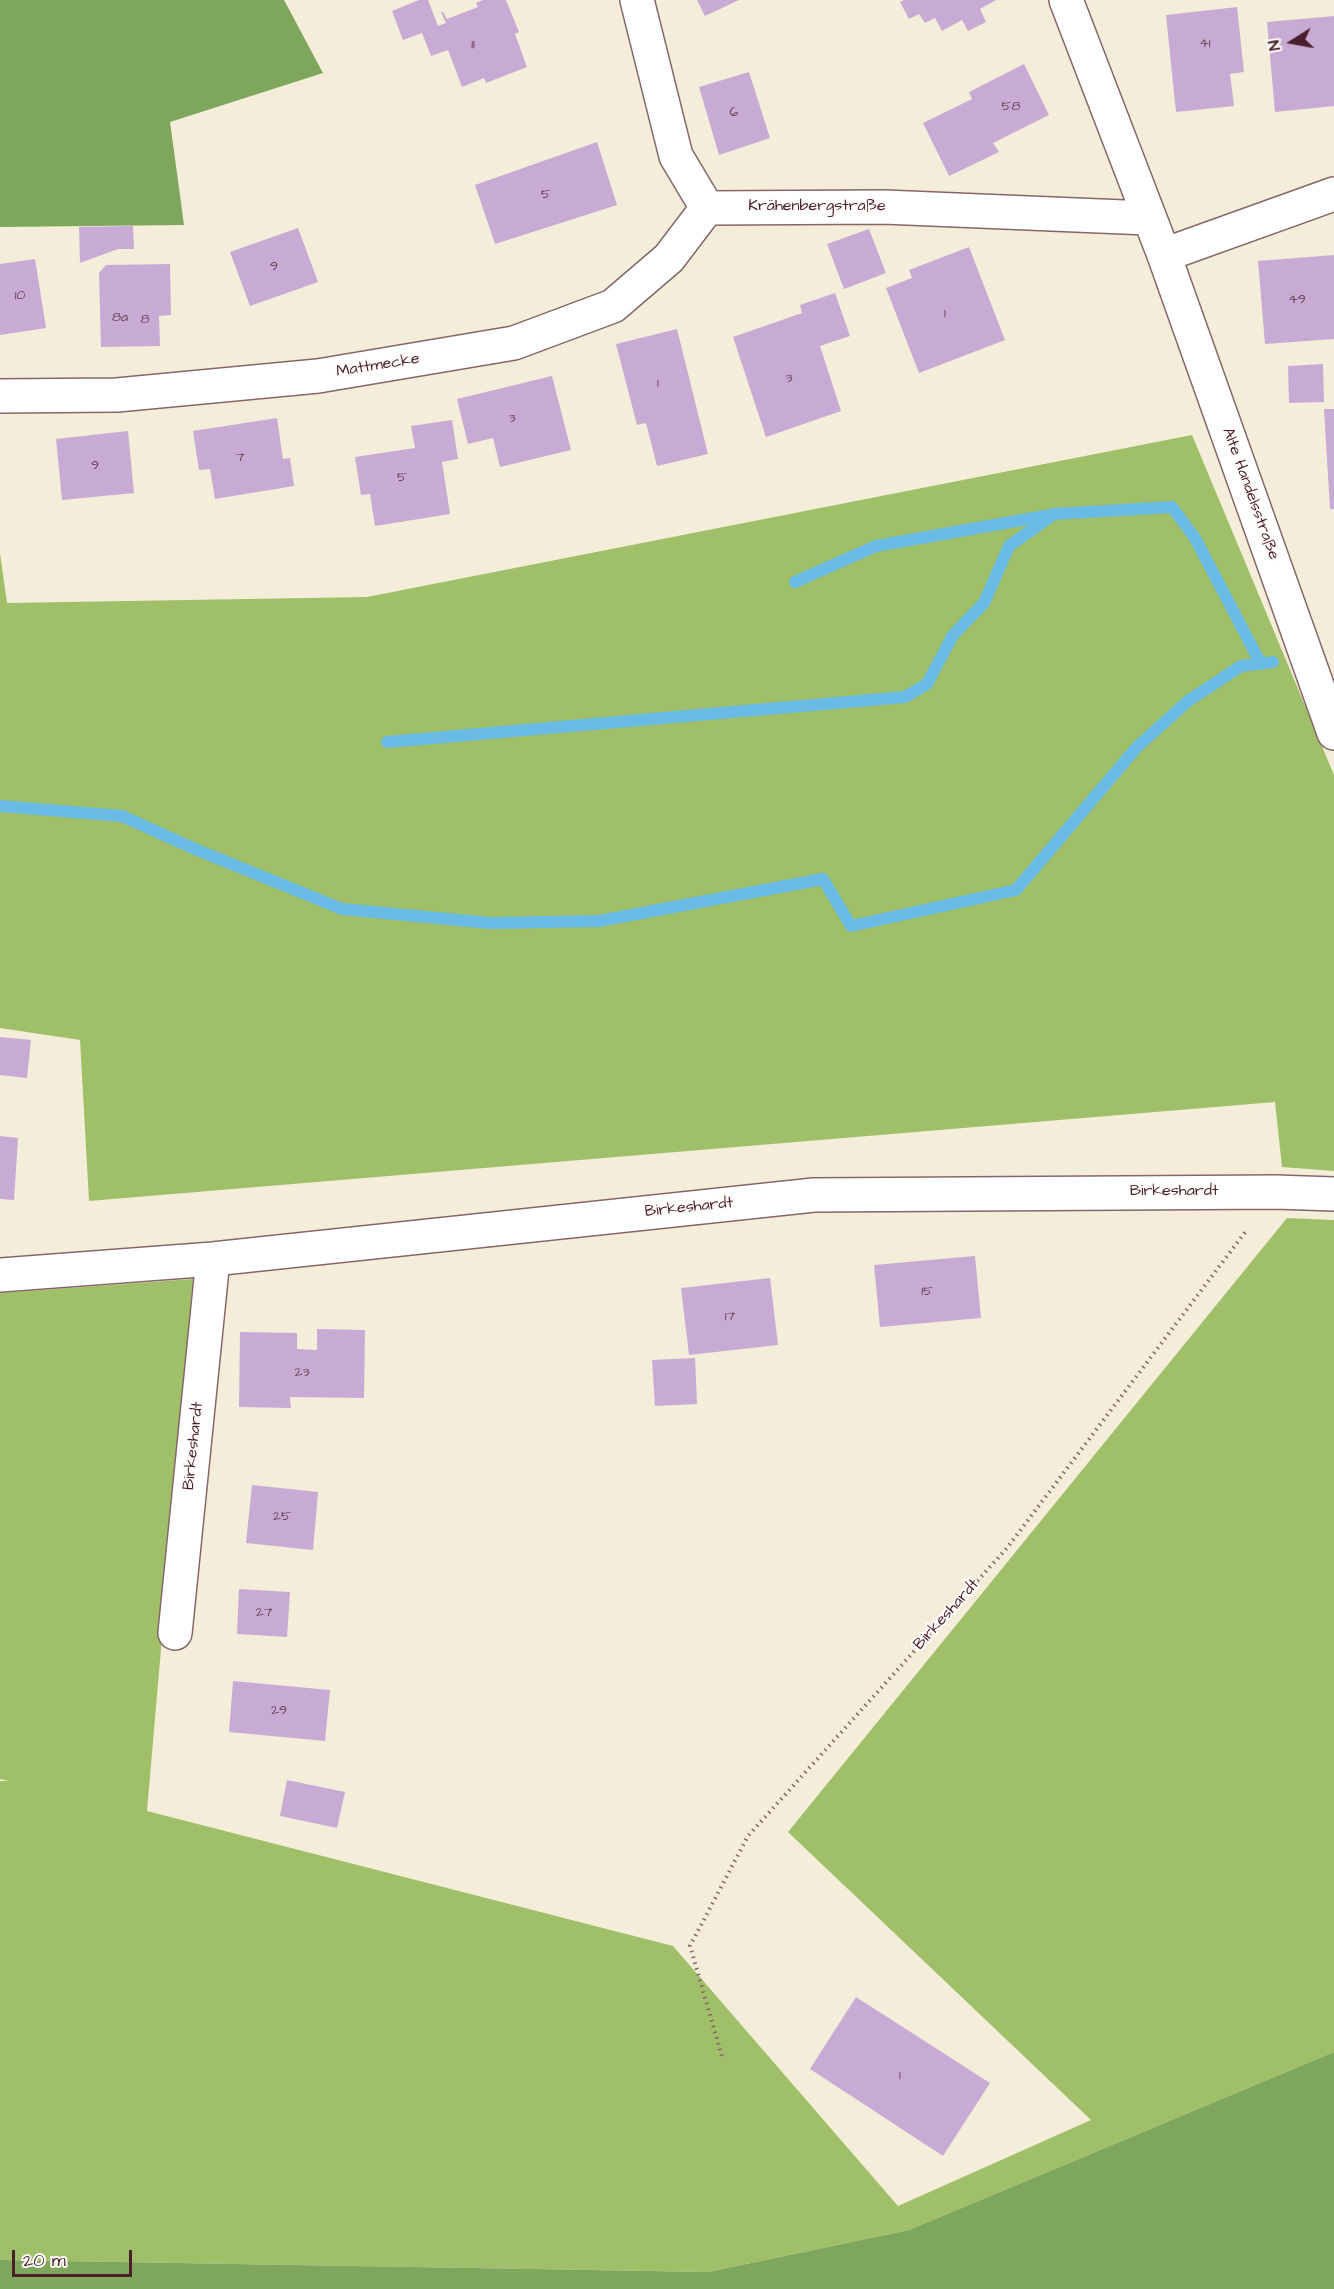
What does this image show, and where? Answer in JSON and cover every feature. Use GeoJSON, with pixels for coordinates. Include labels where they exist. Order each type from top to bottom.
{"type":"FeatureCollection","features":[{"type":"Feature","properties":{"kind":"street"},"geometry":{"type":"LineString","coordinates":[[637,0],[676,156],[707,208]]}},
{"type":"Feature","properties":{"kind":"street","name":"Alte Handelsstraße"},"geometry":{"type":"LineString","coordinates":[[1066,0],[1164,255],[1334,733]]}},
{"type":"Feature","properties":{"kind":"street"},"geometry":{"type":"LineString","coordinates":[[1164,255],[1334,194]]}},
{"type":"Feature","properties":{"kind":"street","name":"Krähenbergstraße"},"geometry":{"type":"LineString","coordinates":[[707,208],[884,207],[1148,218]]}},
{"type":"Feature","properties":{"kind":"street","name":"Mattmecke"},"geometry":{"type":"LineString","coordinates":[[0,396],[117,395],[318,376],[514,343],[613,306],[669,258],[707,208]]}},
{"type":"Feature","properties":{"kind":"street","name":"Birkeshardt"},"geometry":{"type":"LineString","coordinates":[[0,1275],[213,1259],[814,1195],[1276,1192],[1334,1194]]}},
{"type":"Feature","properties":{"kind":"street","name":"Birkeshardt"},"geometry":{"type":"LineString","coordinates":[[175,1633],[213,1259]]}},
{"type":"Feature","properties":{"kind":"path","name":"Birkeshardt"},"geometry":{"type":"LineString","coordinates":[[722,2056],[690,1946],[747,1836],[1007,1548],[1276,1192]]}},
{"type":"Feature","properties":{"kind":"green space"},"geometry":{"type":"Polygon","coordinates":[[[0,0],[284,0],[323,73],[170,122],[184,225],[0,227],[0,0]]]}},
{"type":"Feature","properties":{"kind":"green space"},"geometry":{"type":"Polygon","coordinates":[[[1192,435],[1334,775],[1334,1171],[1282,1167],[1275,1102],[89,1201],[80,1040],[0,1028],[0,553],[7,603],[367,597],[1192,435]]]}},
{"type":"Feature","properties":{"kind":"green space"},"geometry":{"type":"Polygon","coordinates":[[[1287,1218],[1334,1220],[1334,2052],[909,2230],[708,2272],[0,2260],[0,1781],[9,1781],[0,1779],[0,1293],[193,1279],[147,1811],[673,1946],[898,2206],[1091,2120],[788,1832],[1287,1218]]]}},
{"type":"Feature","properties":{"kind":"green space"},"geometry":{"type":"Polygon","coordinates":[[[1334,2052],[1334,2289],[0,2289],[0,2260],[708,2272],[909,2230],[1334,2052]]]}},
{"type":"Feature","properties":{"kind":"building"},"geometry":{"type":"Polygon","coordinates":[[[419,0],[428,0],[438,26],[446,23],[441,12],[447,19],[478,7],[476,3],[483,0],[506,0],[519,32],[515,34],[527,67],[486,83],[484,78],[462,87],[448,50],[431,56],[422,33],[403,40],[392,11],[419,0]]]}},
{"type":"Feature","properties":{"kind":"building"},"geometry":{"type":"Polygon","coordinates":[[[697,0],[739,0],[705,16],[697,0]]]}},
{"type":"Feature","properties":{"kind":"building"},"geometry":{"type":"Polygon","coordinates":[[[904,0],[996,0],[980,9],[986,22],[968,31],[962,20],[942,31],[935,18],[925,23],[919,14],[909,19],[900,2],[904,0]]]}},
{"type":"Feature","properties":{"kind":"building"},"geometry":{"type":"Polygon","coordinates":[[[1237,7],[1244,72],[1230,74],[1234,106],[1176,112],[1166,15],[1237,7]]]}},
{"type":"Feature","properties":{"kind":"building"},"geometry":{"type":"Polygon","coordinates":[[[1334,16],[1334,106],[1275,112],[1267,22],[1334,16]]]}},
{"type":"Feature","properties":{"kind":"building"},"geometry":{"type":"Polygon","coordinates":[[[1024,64],[1049,115],[993,143],[999,152],[949,176],[923,123],[972,99],[969,92],[1024,64]]]}},
{"type":"Feature","properties":{"kind":"building"},"geometry":{"type":"Polygon","coordinates":[[[749,72],[770,138],[719,155],[699,87],[749,72]]]}},
{"type":"Feature","properties":{"kind":"building"},"geometry":{"type":"Polygon","coordinates":[[[597,142],[617,205],[495,244],[475,185],[597,142]]]}},
{"type":"Feature","properties":{"kind":"building"},"geometry":{"type":"Polygon","coordinates":[[[133,226],[134,249],[118,249],[80,263],[79,227],[133,226]]]}},
{"type":"Feature","properties":{"kind":"building"},"geometry":{"type":"Polygon","coordinates":[[[298,228],[318,282],[250,306],[230,252],[298,228]]]}},
{"type":"Feature","properties":{"kind":"building"},"geometry":{"type":"Polygon","coordinates":[[[869,229],[886,273],[844,289],[827,244],[869,229]]]}},
{"type":"Feature","properties":{"kind":"building"},"geometry":{"type":"Polygon","coordinates":[[[969,247],[1005,340],[919,373],[886,288],[912,278],[909,270],[969,247]]]}},
{"type":"Feature","properties":{"kind":"building"},"geometry":{"type":"Polygon","coordinates":[[[1334,255],[1334,339],[1265,344],[1258,261],[1334,255]]]}},
{"type":"Feature","properties":{"kind":"building"},"geometry":{"type":"Polygon","coordinates":[[[35,259],[46,328],[0,335],[0,264],[35,259]]]}},
{"type":"Feature","properties":{"kind":"building"},"geometry":{"type":"Polygon","coordinates":[[[170,264],[171,315],[159,316],[160,346],[101,347],[99,273],[106,265],[170,264]]]}},
{"type":"Feature","properties":{"kind":"building"},"geometry":{"type":"Polygon","coordinates":[[[835,293],[850,336],[820,346],[841,411],[766,437],[733,337],[802,313],[800,305],[835,293]]]}},
{"type":"Feature","properties":{"kind":"building"},"geometry":{"type":"Polygon","coordinates":[[[677,329],[708,454],[657,466],[646,423],[637,425],[616,344],[677,329]]]}},
{"type":"Feature","properties":{"kind":"building"},"geometry":{"type":"Polygon","coordinates":[[[1323,364],[1324,402],[1289,403],[1288,366],[1323,364]]]}},
{"type":"Feature","properties":{"kind":"building"},"geometry":{"type":"Polygon","coordinates":[[[552,376],[571,450],[500,467],[493,438],[468,444],[457,399],[552,376]]]}},
{"type":"Feature","properties":{"kind":"building"},"geometry":{"type":"Polygon","coordinates":[[[1324,409],[1334,409],[1334,509],[1330,509],[1324,409]]]}},
{"type":"Feature","properties":{"kind":"building"},"geometry":{"type":"Polygon","coordinates":[[[277,418],[283,459],[290,458],[294,486],[215,499],[210,469],[199,470],[193,431],[277,418]]]}},
{"type":"Feature","properties":{"kind":"building"},"geometry":{"type":"Polygon","coordinates":[[[452,420],[458,459],[442,462],[450,514],[375,526],[370,494],[361,495],[355,457],[415,448],[411,426],[452,420]]]}},
{"type":"Feature","properties":{"kind":"building"},"geometry":{"type":"Polygon","coordinates":[[[128,431],[134,493],[62,500],[56,439],[128,431]]]}},
{"type":"Feature","properties":{"kind":"building"},"geometry":{"type":"Polygon","coordinates":[[[0,1037],[31,1040],[27,1078],[0,1075],[0,1037]]]}},
{"type":"Feature","properties":{"kind":"building"},"geometry":{"type":"Polygon","coordinates":[[[0,1136],[18,1138],[14,1200],[0,1199],[0,1136]]]}},
{"type":"Feature","properties":{"kind":"building"},"geometry":{"type":"Polygon","coordinates":[[[975,1256],[981,1318],[880,1327],[874,1265],[975,1256]]]}},
{"type":"Feature","properties":{"kind":"building"},"geometry":{"type":"Polygon","coordinates":[[[770,1278],[778,1345],[689,1355],[681,1288],[770,1278]]]}},
{"type":"Feature","properties":{"kind":"building"},"geometry":{"type":"Polygon","coordinates":[[[317,1329],[365,1330],[364,1398],[290,1397],[291,1408],[239,1407],[240,1332],[297,1333],[297,1349],[317,1350],[317,1329]]]}},
{"type":"Feature","properties":{"kind":"building"},"geometry":{"type":"Polygon","coordinates":[[[695,1358],[697,1404],[655,1406],[652,1360],[695,1358]]]}},
{"type":"Feature","properties":{"kind":"building"},"geometry":{"type":"Polygon","coordinates":[[[252,1485],[318,1492],[313,1550],[246,1543],[252,1485]]]}},
{"type":"Feature","properties":{"kind":"building"},"geometry":{"type":"Polygon","coordinates":[[[239,1589],[290,1592],[287,1637],[237,1634],[239,1589]]]}},
{"type":"Feature","properties":{"kind":"building"},"geometry":{"type":"Polygon","coordinates":[[[233,1681],[330,1690],[325,1741],[229,1732],[233,1681]]]}},
{"type":"Feature","properties":{"kind":"building"},"geometry":{"type":"Polygon","coordinates":[[[287,1780],[345,1792],[337,1828],[280,1816],[287,1780]]]}},
{"type":"Feature","properties":{"kind":"building"},"geometry":{"type":"Polygon","coordinates":[[[856,1997],[990,2083],[943,2156],[810,2069],[856,1997]]]}},
{"type":"Feature","properties":{"kind":"waterway"},"geometry":{"type":"LineString","coordinates":[[387,742],[905,697],[927,684],[953,635],[984,603],[1009,546],[1054,514],[1172,507],[1195,538],[1261,664]]}},
{"type":"Feature","properties":{"kind":"waterway"},"geometry":{"type":"LineString","coordinates":[[795,582],[876,546],[1050,515]]}},
{"type":"Feature","properties":{"kind":"waterway"},"geometry":{"type":"LineString","coordinates":[[0,806],[122,816],[195,849],[342,909],[490,923],[599,921],[823,879],[851,926],[1016,890],[1137,747],[1188,701],[1241,666],[1273,662]]}}]}
